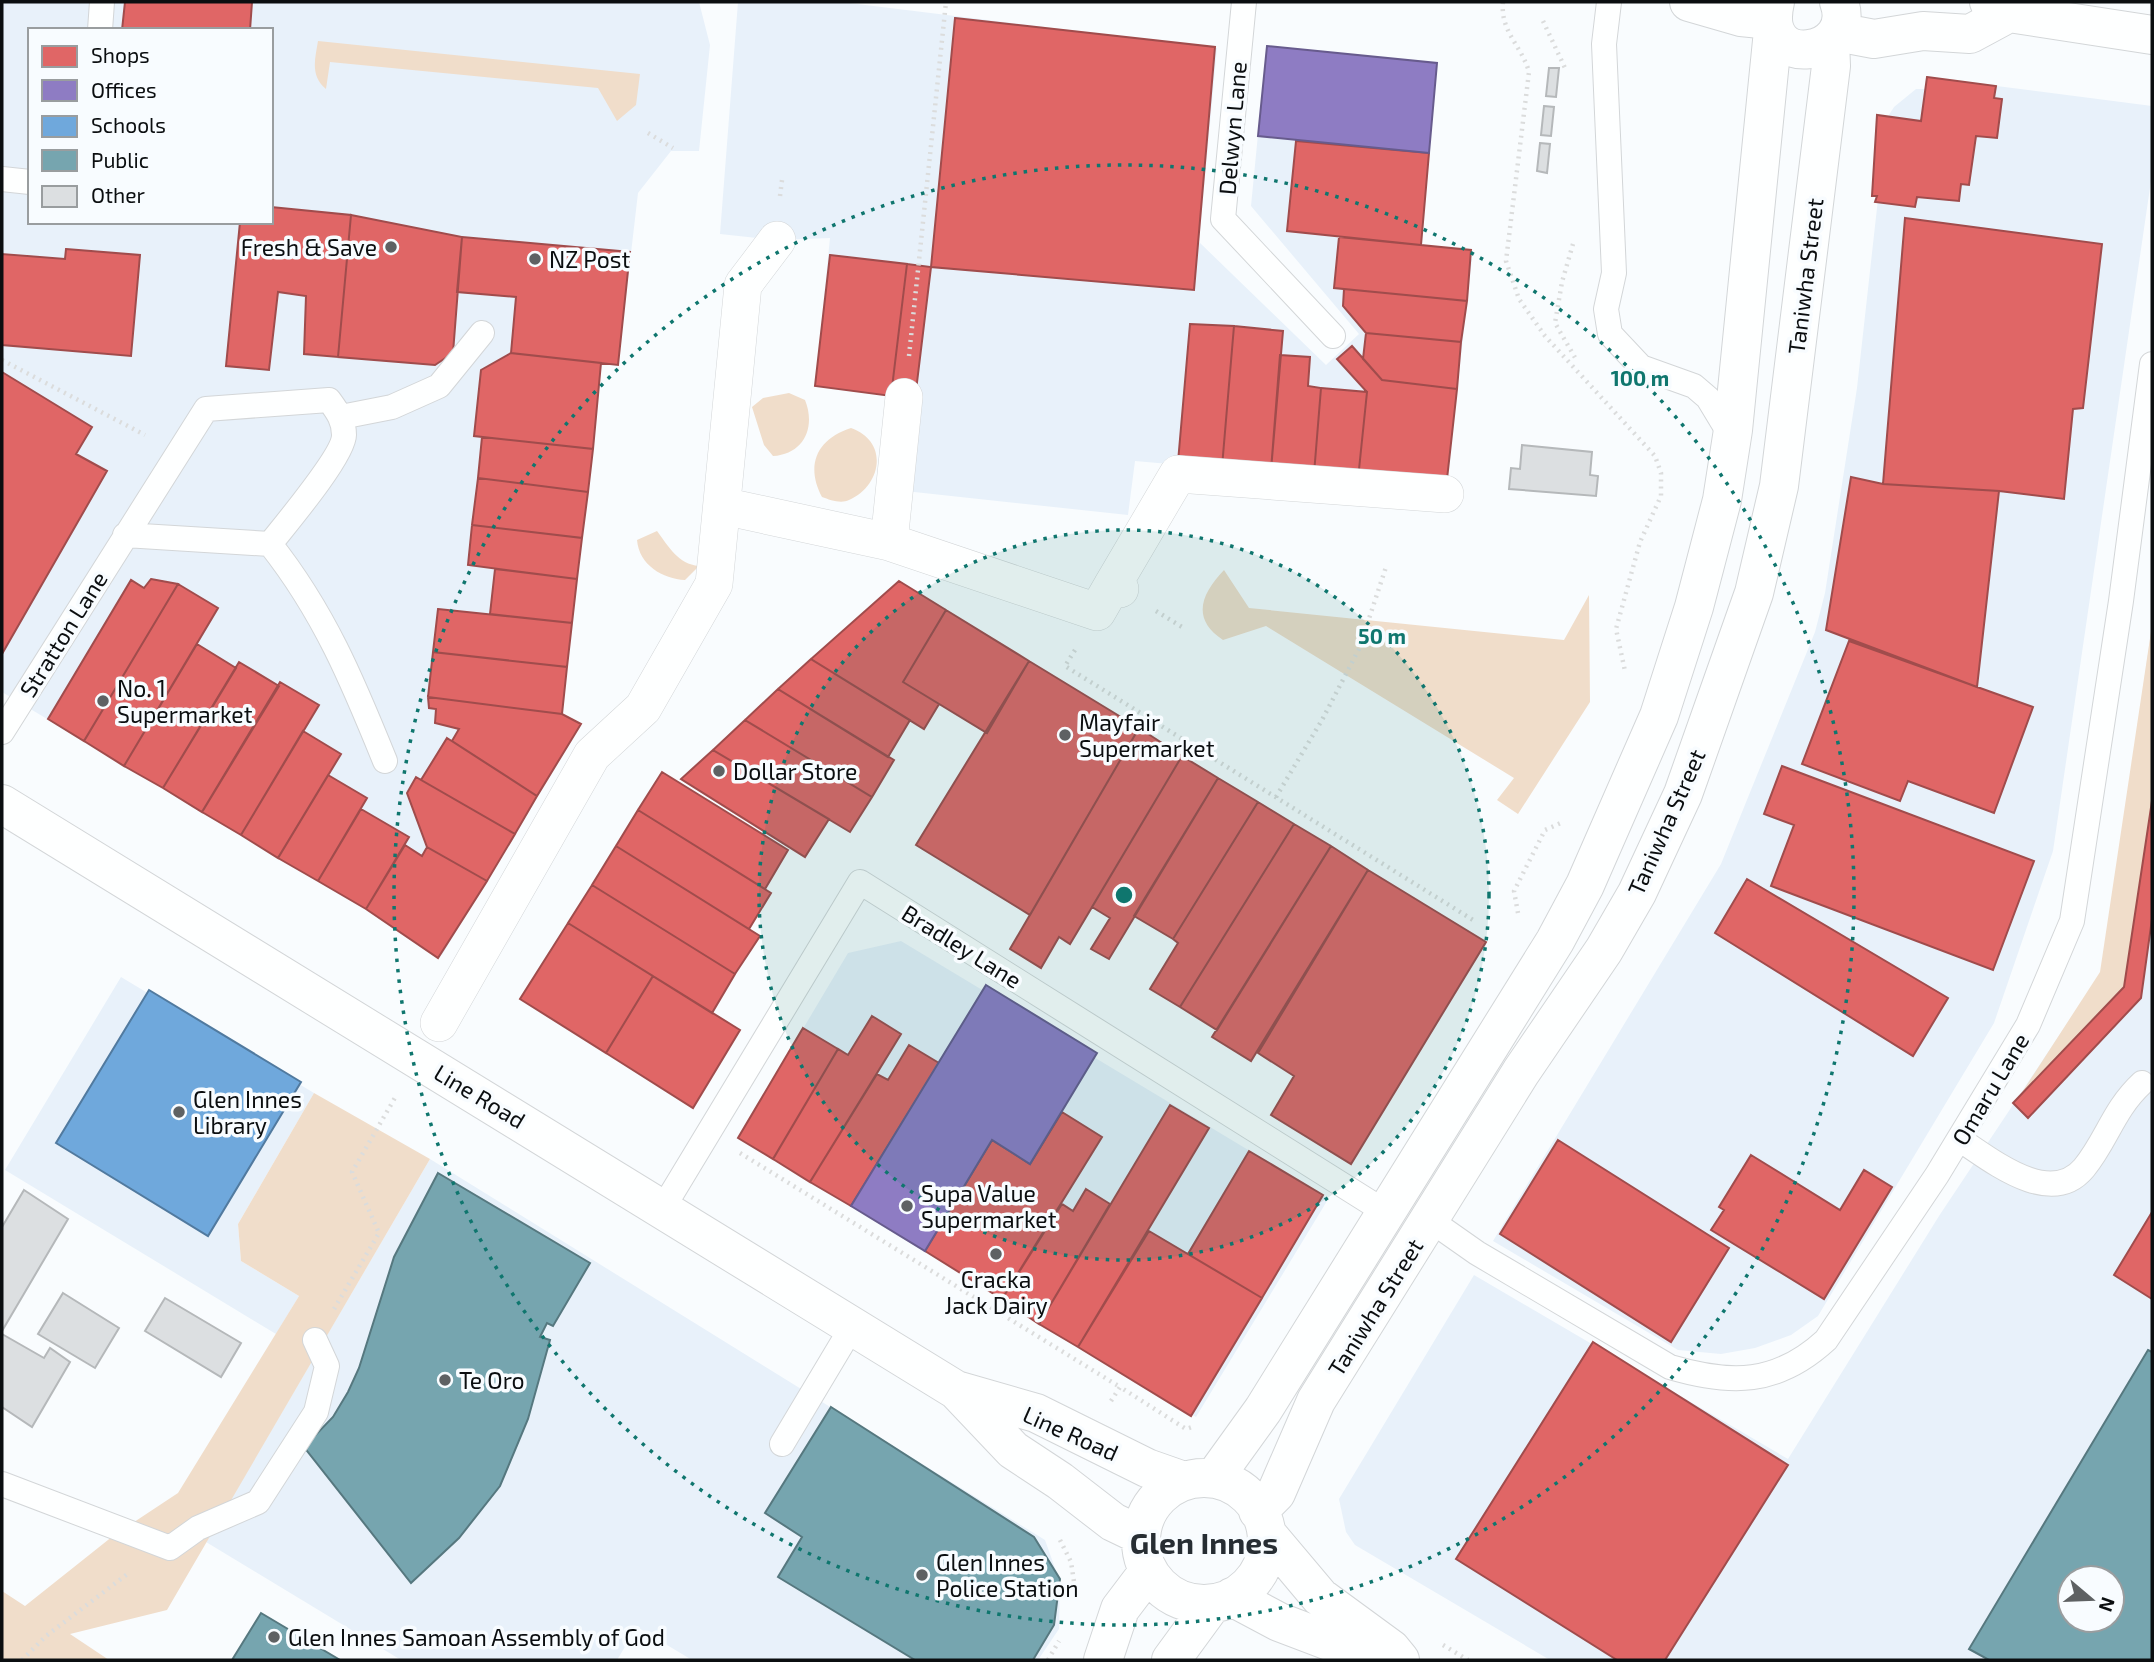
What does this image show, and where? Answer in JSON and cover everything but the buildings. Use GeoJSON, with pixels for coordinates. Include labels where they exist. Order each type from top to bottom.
{"type":"FeatureCollection","features":[{"type":"Feature","properties":{"kind":"main road"},"geometry":{"type":"LineString","coordinates":[[1689,2],[1741,17],[1773,17],[1784,43],[1799,50],[1816,50],[1835,25],[1874,39],[1923,31],[1970,34],[2019,9],[2150,26]]}},
{"type":"Feature","properties":{"kind":"main road","name":"Taniwha Street"},"geometry":{"type":"LineString","coordinates":[[1199,1480],[1263,1410],[1555,941],[1585,885],[1659,716],[1694,607],[1722,500],[1731,436],[1773,17]]}},
{"type":"Feature","properties":{"kind":"main road","name":"Taniwha Street"},"geometry":{"type":"LineString","coordinates":[[1263,1523],[1316,1401],[1521,1072],[1604,950],[1637,893],[1683,793],[1754,593],[1772,517],[1788,424],[1835,25]]}},
{"type":"Feature","properties":{"kind":"main road"},"geometry":{"type":"LineString","coordinates":[[1738,359],[1802,292]]}},
{"type":"Feature","properties":{"kind":"main road","name":"Line Road"},"geometry":{"type":"LineString","coordinates":[[2,804],[956,1390],[1036,1413],[1147,1468],[1199,1480]]}},
{"type":"Feature","properties":{"kind":"main road","name":"Line Road"},"geometry":{"type":"LineString","coordinates":[[956,1390],[1013,1450],[1060,1481],[1112,1522],[1144,1554]]}},
{"type":"Feature","properties":{"kind":"main road"},"geometry":{"type":"LineString","coordinates":[[1103,1660],[1120,1609],[1144,1554],[1154,1502],[1167,1489],[1199,1480],[1232,1484],[1248,1495],[1263,1523],[1320,1597],[1391,1649],[1400,1660]]}},
{"type":"Feature","properties":{"kind":"main road"},"geometry":{"type":"LineString","coordinates":[[1171,1660],[1222,1600],[1259,1576],[1265,1558],[1263,1523]]}},
{"type":"Feature","properties":{"kind":"main road"},"geometry":{"type":"LineString","coordinates":[[1144,1554],[1160,1587],[1175,1598],[1193,1604],[1222,1600],[1379,1660]]}},
{"type":"Feature","properties":{"kind":"street"},"geometry":{"type":"LineString","coordinates":[[439,1023],[592,755],[643,708],[714,584],[743,285],[777,240]]}},
{"type":"Feature","properties":{"kind":"street"},"geometry":{"type":"LineString","coordinates":[[888,542],[904,397]]}},
{"type":"Feature","properties":{"kind":"street"},"geometry":{"type":"LineString","coordinates":[[723,506],[888,542],[1109,596],[1178,474],[1445,494]]}},
{"type":"Feature","properties":{"kind":"lane"},"geometry":{"type":"LineString","coordinates":[[100,28],[102,2]]}},
{"type":"Feature","properties":{"kind":"lane","name":"Delwyn Lane"},"geometry":{"type":"LineString","coordinates":[[1244,2],[1223,219],[1333,336]]}},
{"type":"Feature","properties":{"kind":"lane"},"geometry":{"type":"LineString","coordinates":[[1609,2],[1604,44],[1614,273],[1606,309],[1610,334],[1641,367],[1694,386],[1708,398],[1731,436]]}},
{"type":"Feature","properties":{"kind":"lane"},"geometry":{"type":"LineString","coordinates":[[2,179],[28,182]]}},
{"type":"Feature","properties":{"kind":"lane"},"geometry":{"type":"LineString","coordinates":[[270,544],[331,463],[344,438],[341,417],[392,407],[439,386],[482,333]]}},
{"type":"Feature","properties":{"kind":"lane"},"geometry":{"type":"LineString","coordinates":[[1694,386],[1717,378],[1738,359]]}},
{"type":"Feature","properties":{"kind":"lane","name":"Omaru Lane"},"geometry":{"type":"LineString","coordinates":[[1430,1220],[1477,1253],[1670,1367],[1698,1376],[1760,1378],[1807,1357],[1826,1340],[1959,1139],[2028,1025],[2072,921],[2141,534],[2152,364]]}},
{"type":"Feature","properties":{"kind":"lane","name":"Stratton Lane"},"geometry":{"type":"LineString","coordinates":[[2,732],[206,409],[329,400],[341,417]]}},
{"type":"Feature","properties":{"kind":"lane"},"geometry":{"type":"LineString","coordinates":[[125,535],[270,544],[301,583],[342,654],[385,761]]}},
{"type":"Feature","properties":{"kind":"lane","name":"Bradley Lane"},"geometry":{"type":"LineString","coordinates":[[663,1208],[860,883],[1387,1213]]}},
{"type":"Feature","properties":{"kind":"lane"},"geometry":{"type":"LineString","coordinates":[[1959,1139],[2023,1179],[2051,1184],[2083,1170],[2123,1101],[2142,1083]]}},
{"type":"Feature","properties":{"kind":"lane"},"geometry":{"type":"LineString","coordinates":[[782,1444],[852,1327]]}},
{"type":"Feature","properties":{"kind":"lane"},"geometry":{"type":"LineString","coordinates":[[2,1484],[170,1548],[198,1528],[258,1502],[316,1412],[327,1366],[315,1340]]}},
{"type":"Feature","properties":{"kind":"path"},"geometry":{"type":"LineString","coordinates":[[904,397],[946,2]]}},
{"type":"Feature","properties":{"kind":"path"},"geometry":{"type":"LineString","coordinates":[[1502,16],[1503,2]]}},
{"type":"Feature","properties":{"kind":"path"},"geometry":{"type":"LineString","coordinates":[[1543,21],[1565,67],[1565,80]]}},
{"type":"Feature","properties":{"kind":"path"},"geometry":{"type":"LineString","coordinates":[[648,133],[673,148]]}},
{"type":"Feature","properties":{"kind":"path"},"geometry":{"type":"LineString","coordinates":[[1573,230],[1573,243],[1562,282],[1555,323],[1577,361]]}},
{"type":"Feature","properties":{"kind":"path"},"geometry":{"type":"LineString","coordinates":[[2,360],[180,453]]}},
{"type":"Feature","properties":{"kind":"path"},"geometry":{"type":"LineString","coordinates":[[1276,797],[1322,720],[1359,649],[1386,566]]}},
{"type":"Feature","properties":{"kind":"path"},"geometry":{"type":"LineString","coordinates":[[1621,608],[1628,579]]}},
{"type":"Feature","properties":{"kind":"path"},"geometry":{"type":"LineString","coordinates":[[1109,596],[1065,666],[1473,920]]}},
{"type":"Feature","properties":{"kind":"path"},"geometry":{"type":"LineString","coordinates":[[352,1172],[397,1093]]}},
{"type":"Feature","properties":{"kind":"path"},"geometry":{"type":"LineString","coordinates":[[739,1152],[1186,1429],[1205,1422]]}},
{"type":"Feature","properties":{"kind":"path"},"geometry":{"type":"LineString","coordinates":[[1108,1406],[1120,1387]]}},
{"type":"Feature","properties":{"kind":"path"},"geometry":{"type":"LineString","coordinates":[[1052,1530],[1066,1549],[1075,1602]]}},
{"type":"Feature","properties":{"kind":"path"},"geometry":{"type":"LineString","coordinates":[[22,1660],[46,1636],[117,1581],[170,1548]]}},
{"type":"Feature","properties":{"kind":"path"},"geometry":{"type":"LineString","coordinates":[[1048,1660],[1064,1634]]}},
{"type":"Feature","properties":{"kind":"shaded area"},"geometry":{"type":"Polygon","coordinates":[[[2,2],[699,2],[710,45],[699,151],[671,151],[638,193],[618,365],[600,363],[562,714],[581,724],[442,955],[2,692],[2,2]]]}},
{"type":"Feature","properties":{"kind":"shaded area"},"geometry":{"type":"Polygon","coordinates":[[[738,2],[841,2],[1217,48],[1199,242],[1326,365],[1359,334],[1251,206],[1266,52],[1437,63],[1421,250],[1472,259],[1446,488],[1135,461],[1128,515],[905,491],[914,399],[815,386],[830,238],[777,240],[720,234],[738,2]]]}},
{"type":"Feature","properties":{"kind":"shaded area"},"geometry":{"type":"Polygon","coordinates":[[[318,41],[640,74],[636,105],[617,121],[598,88],[330,62],[326,89],[316,73],[318,41]]]}},
{"type":"Feature","properties":{"kind":"shaded area"},"geometry":{"type":"Polygon","coordinates":[[[1926,77],[2152,106],[2152,174],[2053,851],[1994,1023],[1818,1316],[1791,1335],[1755,1348],[1721,1354],[1678,1350],[1493,1241],[1721,864],[1815,632],[1825,593],[1857,388],[1887,118],[1894,107],[1916,89],[1925,89],[1926,77]]]}},
{"type":"Feature","properties":{"kind":"shaded area"},"geometry":{"type":"Polygon","coordinates":[[[789,393],[805,400],[808,429],[800,445],[784,454],[773,456],[764,445],[752,407],[763,398],[789,393]]]}},
{"type":"Feature","properties":{"kind":"shaded area"},"geometry":{"type":"Polygon","coordinates":[[[851,428],[872,443],[877,464],[874,475],[860,493],[849,500],[839,502],[822,497],[817,485],[815,464],[822,446],[851,428]]]}},
{"type":"Feature","properties":{"kind":"shaded area"},"geometry":{"type":"Polygon","coordinates":[[[657,531],[680,558],[699,566],[685,580],[668,577],[654,569],[642,557],[637,540],[657,531]]]}},
{"type":"Feature","properties":{"kind":"shaded area"},"geometry":{"type":"Polygon","coordinates":[[[1224,570],[1249,608],[1564,640],[1589,595],[1590,702],[1518,814],[1497,800],[1514,778],[1266,626],[1223,640],[1213,632],[1206,624],[1203,606],[1210,588],[1224,570]]]}},
{"type":"Feature","properties":{"kind":"shaded area"},"geometry":{"type":"Polygon","coordinates":[[[2152,625],[2152,801],[2124,987],[2019,1097],[2100,972],[2152,625]]]}},
{"type":"Feature","properties":{"kind":"shaded area"},"geometry":{"type":"Polygon","coordinates":[[[2152,626],[2152,1660],[1550,1660],[1355,1545],[1346,1532],[1339,1499],[1474,1275],[1788,1459],[1939,1216],[2102,971],[2152,626]]]}},
{"type":"Feature","properties":{"kind":"shaded area"},"geometry":{"type":"Polygon","coordinates":[[[901,941],[1323,1195],[1327,1201],[1196,1417],[738,1138],[848,953],[901,941]]]}},
{"type":"Feature","properties":{"kind":"shaded area"},"geometry":{"type":"Polygon","coordinates":[[[121,977],[314,1093],[238,1224],[241,1261],[299,1296],[276,1334],[5,1170],[121,977]]]}},
{"type":"Feature","properties":{"kind":"shaded area"},"geometry":{"type":"Polygon","coordinates":[[[314,1093],[430,1159],[167,1610],[70,1634],[109,1660],[2,1660],[2,1591],[25,1606],[113,1536],[178,1493],[299,1296],[241,1261],[238,1224],[314,1093]]]}},
{"type":"Feature","properties":{"kind":"shaded area"},"geometry":{"type":"Polygon","coordinates":[[[430,1159],[1045,1540],[1060,1582],[1059,1629],[1038,1660],[692,1660],[637,1627],[617,1660],[401,1660],[206,1542],[430,1159]]]}},
{"type":"Feature","properties":{"kind":"place","name":"Fresh & Save"},"geometry":{"type":"Point","coordinates":[391,247]}},
{"type":"Feature","properties":{"kind":"place","name":"NZ Post"},"geometry":{"type":"Point","coordinates":[535,259]}},
{"type":"Feature","properties":{"kind":"place","name":"No. 1 Supermarket"},"geometry":{"type":"Point","coordinates":[103,701]}},
{"type":"Feature","properties":{"kind":"place","name":"Mayfair Supermarket"},"geometry":{"type":"Point","coordinates":[1065,735]}},
{"type":"Feature","properties":{"kind":"place","name":"Dollar Store"},"geometry":{"type":"Point","coordinates":[719,771]}},
{"type":"Feature","properties":{"kind":"place","name":"Glen Innes Library"},"geometry":{"type":"Point","coordinates":[179,1112]}},
{"type":"Feature","properties":{"kind":"place","name":"Supa Value Supermarket"},"geometry":{"type":"Point","coordinates":[907,1206]}},
{"type":"Feature","properties":{"kind":"place","name":"Cracka Jack Dairy"},"geometry":{"type":"Point","coordinates":[996,1254]}},
{"type":"Feature","properties":{"kind":"place","name":"Te Oro"},"geometry":{"type":"Point","coordinates":[445,1380]}},
{"type":"Feature","properties":{"kind":"place","name":"Glen Innes Police Station"},"geometry":{"type":"Point","coordinates":[922,1575]}},
{"type":"Feature","properties":{"kind":"place","name":"Glen Innes Samoan Assembly of God"},"geometry":{"type":"Point","coordinates":[274,1637]}},
{"type":"Feature","properties":{"kind":"district","name":"Glen Innes"},"geometry":{"type":"Point","coordinates":[1204,1542]}}]}
